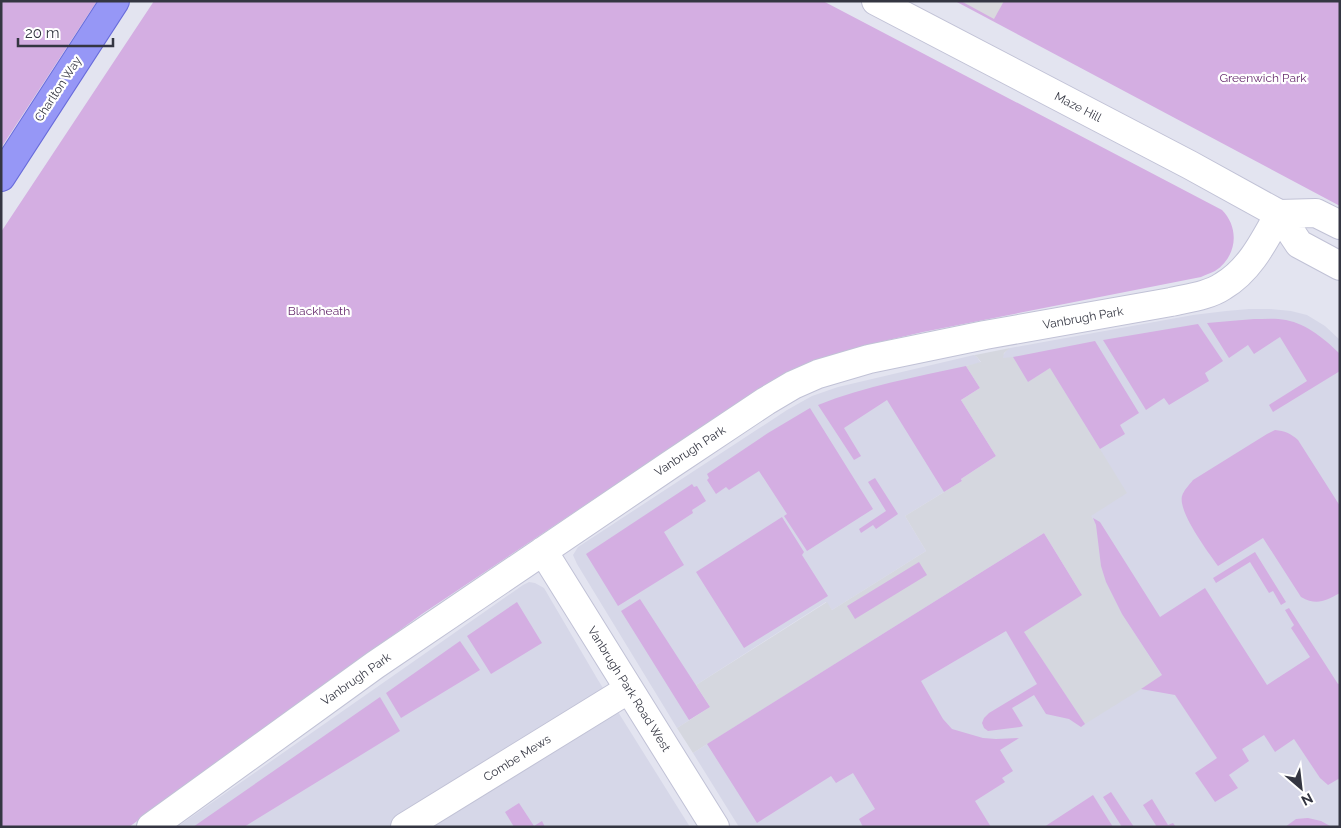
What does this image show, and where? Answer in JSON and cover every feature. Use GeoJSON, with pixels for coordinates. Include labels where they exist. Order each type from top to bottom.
{"type":"FeatureCollection","features":[{"type":"Feature","properties":{"kind":"main road","name":"Charlton Way"},"geometry":{"type":"LineString","coordinates":[[1,177],[115,1]]}},
{"type":"Feature","properties":{"kind":"street","name":"Maze Hill"},"geometry":{"type":"LineString","coordinates":[[876,1],[1280,214],[1299,244],[1340,266]]}},
{"type":"Feature","properties":{"kind":"street"},"geometry":{"type":"LineString","coordinates":[[1280,214],[1316,213],[1340,225]]}},
{"type":"Feature","properties":{"kind":"street","name":"Vanbrugh Park"},"geometry":{"type":"LineString","coordinates":[[151,827],[375,665],[670,464],[793,385],[818,374],[869,359],[985,335],[1201,295],[1222,287],[1237,276],[1255,256],[1280,214]]}},
{"type":"Feature","properties":{"kind":"street","name":"Vanbrugh Park Road West"},"geometry":{"type":"LineString","coordinates":[[542,551],[715,827]]}},
{"type":"Feature","properties":{"kind":"street","name":"Combe Mews"},"geometry":{"type":"LineString","coordinates":[[405,827],[629,688]]}},
{"type":"Feature","properties":{"kind":"shaded area"},"geometry":{"type":"Polygon","coordinates":[[[961,1],[1004,1],[994,19],[961,1]]]}},
{"type":"Feature","properties":{"kind":"shaded area"},"geometry":{"type":"Polygon","coordinates":[[[1249,309],[1291,311],[1307,315],[1325,326],[1340,340],[1340,827],[739,827],[693,753],[990,567],[1082,594],[1003,358],[1007,350],[1193,315],[1249,309]]]}},
{"type":"Feature","properties":{"kind":"shaded area"},"geometry":{"type":"Polygon","coordinates":[[[1010,348],[1004,353],[1003,358],[1013,357],[1028,382],[1050,368],[1127,493],[1091,516],[1096,525],[1101,566],[1106,582],[1122,614],[1162,676],[1085,724],[1024,632],[1082,595],[1044,533],[693,753],[677,728],[710,707],[696,685],[827,602],[832,610],[926,551],[905,516],[962,481],[961,479],[996,456],[961,400],[980,388],[966,366],[981,362],[974,355],[1010,348]]]}},
{"type":"Feature","properties":{"kind":"shaded area"},"geometry":{"type":"Polygon","coordinates":[[[974,355],[981,363],[966,366],[944,492],[905,516],[926,551],[832,610],[826,602],[696,685],[710,707],[677,728],[577,564],[573,555],[578,547],[787,410],[812,396],[838,387],[974,355]]]}},
{"type":"Feature","properties":{"kind":"shaded area"},"geometry":{"type":"Polygon","coordinates":[[[529,582],[544,588],[598,680],[690,827],[177,827],[523,585],[529,582]]]}},
{"type":"Feature","properties":{"kind":"green space"},"geometry":{"type":"Polygon","coordinates":[[[1,1],[97,1],[1,148],[1,1]]]}},
{"type":"Feature","properties":{"kind":"green space","name":"Blackheath"},"geometry":{"type":"Polygon","coordinates":[[[154,1],[823,1],[1222,210],[1232,225],[1234,242],[1228,258],[1222,265],[1215,271],[1201,277],[923,332],[871,344],[805,364],[705,425],[422,614],[129,827],[1,827],[1,232],[154,1]]]}},
{"type":"Feature","properties":{"kind":"green space","name":"Greenwich Park"},"geometry":{"type":"Polygon","coordinates":[[[955,1],[1340,1],[1340,206],[955,1]]]}},
{"type":"Feature","properties":{"kind":"green space"},"geometry":{"type":"Polygon","coordinates":[[[1254,319],[1286,320],[1309,329],[1340,354],[1340,371],[1273,412],[1269,405],[1307,381],[1280,337],[1254,354],[1248,345],[1229,358],[1207,323],[1254,319]]]}},
{"type":"Feature","properties":{"kind":"green space"},"geometry":{"type":"Polygon","coordinates":[[[1198,324],[1223,361],[1205,373],[1209,381],[1169,405],[1164,398],[1146,410],[1103,340],[1198,324]]]}},
{"type":"Feature","properties":{"kind":"green space"},"geometry":{"type":"Polygon","coordinates":[[[1095,341],[1139,413],[1120,425],[1125,434],[1100,449],[1050,368],[1028,382],[1013,357],[1095,341]]]}},
{"type":"Feature","properties":{"kind":"green space"},"geometry":{"type":"Polygon","coordinates":[[[966,366],[980,388],[961,400],[996,456],[944,492],[887,400],[844,428],[861,456],[854,460],[818,405],[872,387],[966,366]]]}},
{"type":"Feature","properties":{"kind":"green space"},"geometry":{"type":"Polygon","coordinates":[[[810,408],[873,509],[807,551],[784,516],[787,514],[759,471],[729,490],[726,487],[716,494],[707,480],[709,478],[707,474],[768,433],[810,408]]]}},
{"type":"Feature","properties":{"kind":"green space"},"geometry":{"type":"Polygon","coordinates":[[[1275,430],[1287,433],[1298,440],[1340,506],[1340,593],[1325,600],[1316,602],[1301,597],[1263,538],[1218,566],[1195,532],[1182,503],[1182,496],[1193,480],[1275,430]]]}},
{"type":"Feature","properties":{"kind":"green space"},"geometry":{"type":"Polygon","coordinates":[[[875,478],[898,514],[876,529],[873,525],[861,533],[859,529],[886,511],[868,482],[875,478]]]}},
{"type":"Feature","properties":{"kind":"green space"},"geometry":{"type":"Polygon","coordinates":[[[692,484],[694,487],[697,486],[706,501],[692,510],[693,513],[664,532],[684,565],[618,606],[586,554],[692,484]]]}},
{"type":"Feature","properties":{"kind":"green space"},"geometry":{"type":"Polygon","coordinates":[[[782,517],[804,552],[802,555],[828,596],[744,648],[696,572],[782,517]]]}},
{"type":"Feature","properties":{"kind":"green space"},"geometry":{"type":"Polygon","coordinates":[[[1093,518],[1100,522],[1160,617],[1205,588],[1267,685],[1310,657],[1291,628],[1294,625],[1285,610],[1289,608],[1338,684],[1340,683],[1340,778],[1328,785],[1320,778],[1294,739],[1275,752],[1264,735],[1242,749],[1249,761],[1229,775],[1238,788],[1215,802],[1195,773],[1217,758],[1175,695],[1141,689],[1162,675],[1122,614],[1106,582],[1101,566],[1096,525],[1093,518]]]}},
{"type":"Feature","properties":{"kind":"green space"},"geometry":{"type":"Polygon","coordinates":[[[1044,533],[1082,595],[1024,632],[1085,724],[1081,727],[1069,719],[1046,714],[1034,695],[1012,708],[1023,726],[988,731],[984,728],[982,723],[989,713],[1037,684],[1006,631],[921,681],[943,719],[952,729],[983,738],[1019,738],[1000,750],[1013,771],[1002,778],[1005,782],[975,801],[991,827],[863,827],[859,819],[875,809],[853,773],[836,783],[831,776],[757,823],[707,744],[1044,533]]]}},
{"type":"Feature","properties":{"kind":"green space"},"geometry":{"type":"Polygon","coordinates":[[[1255,552],[1286,602],[1281,605],[1273,591],[1269,593],[1250,562],[1216,583],[1213,578],[1255,552]]]}},
{"type":"Feature","properties":{"kind":"green space"},"geometry":{"type":"Polygon","coordinates":[[[919,562],[927,575],[855,619],[847,606],[919,562]]]}},
{"type":"Feature","properties":{"kind":"green space"},"geometry":{"type":"Polygon","coordinates":[[[640,599],[710,707],[689,720],[621,611],[640,599]]]}},
{"type":"Feature","properties":{"kind":"green space"},"geometry":{"type":"Polygon","coordinates":[[[517,602],[542,643],[491,674],[467,636],[517,602]]]}},
{"type":"Feature","properties":{"kind":"green space"},"geometry":{"type":"Polygon","coordinates":[[[460,641],[480,670],[401,718],[386,693],[460,641]]]}},
{"type":"Feature","properties":{"kind":"green space"},"geometry":{"type":"Polygon","coordinates":[[[380,697],[400,731],[244,827],[193,827],[380,697]]]}},
{"type":"Feature","properties":{"kind":"green space"},"geometry":{"type":"Polygon","coordinates":[[[1111,792],[1134,827],[1122,827],[1103,797],[1111,792]]]}},
{"type":"Feature","properties":{"kind":"green space"},"geometry":{"type":"Polygon","coordinates":[[[1093,795],[1113,827],[1044,827],[1093,795]]]}},
{"type":"Feature","properties":{"kind":"green space"},"geometry":{"type":"Polygon","coordinates":[[[1152,799],[1168,825],[1173,823],[1176,827],[1157,827],[1143,805],[1152,799]]]}},
{"type":"Feature","properties":{"kind":"green space"},"geometry":{"type":"Polygon","coordinates":[[[519,803],[534,826],[542,821],[545,827],[514,827],[505,812],[519,803]]]}},
{"type":"Feature","properties":{"kind":"green space"},"geometry":{"type":"Polygon","coordinates":[[[1308,818],[1321,821],[1332,827],[1285,827],[1296,819],[1308,818]]]}}]}
